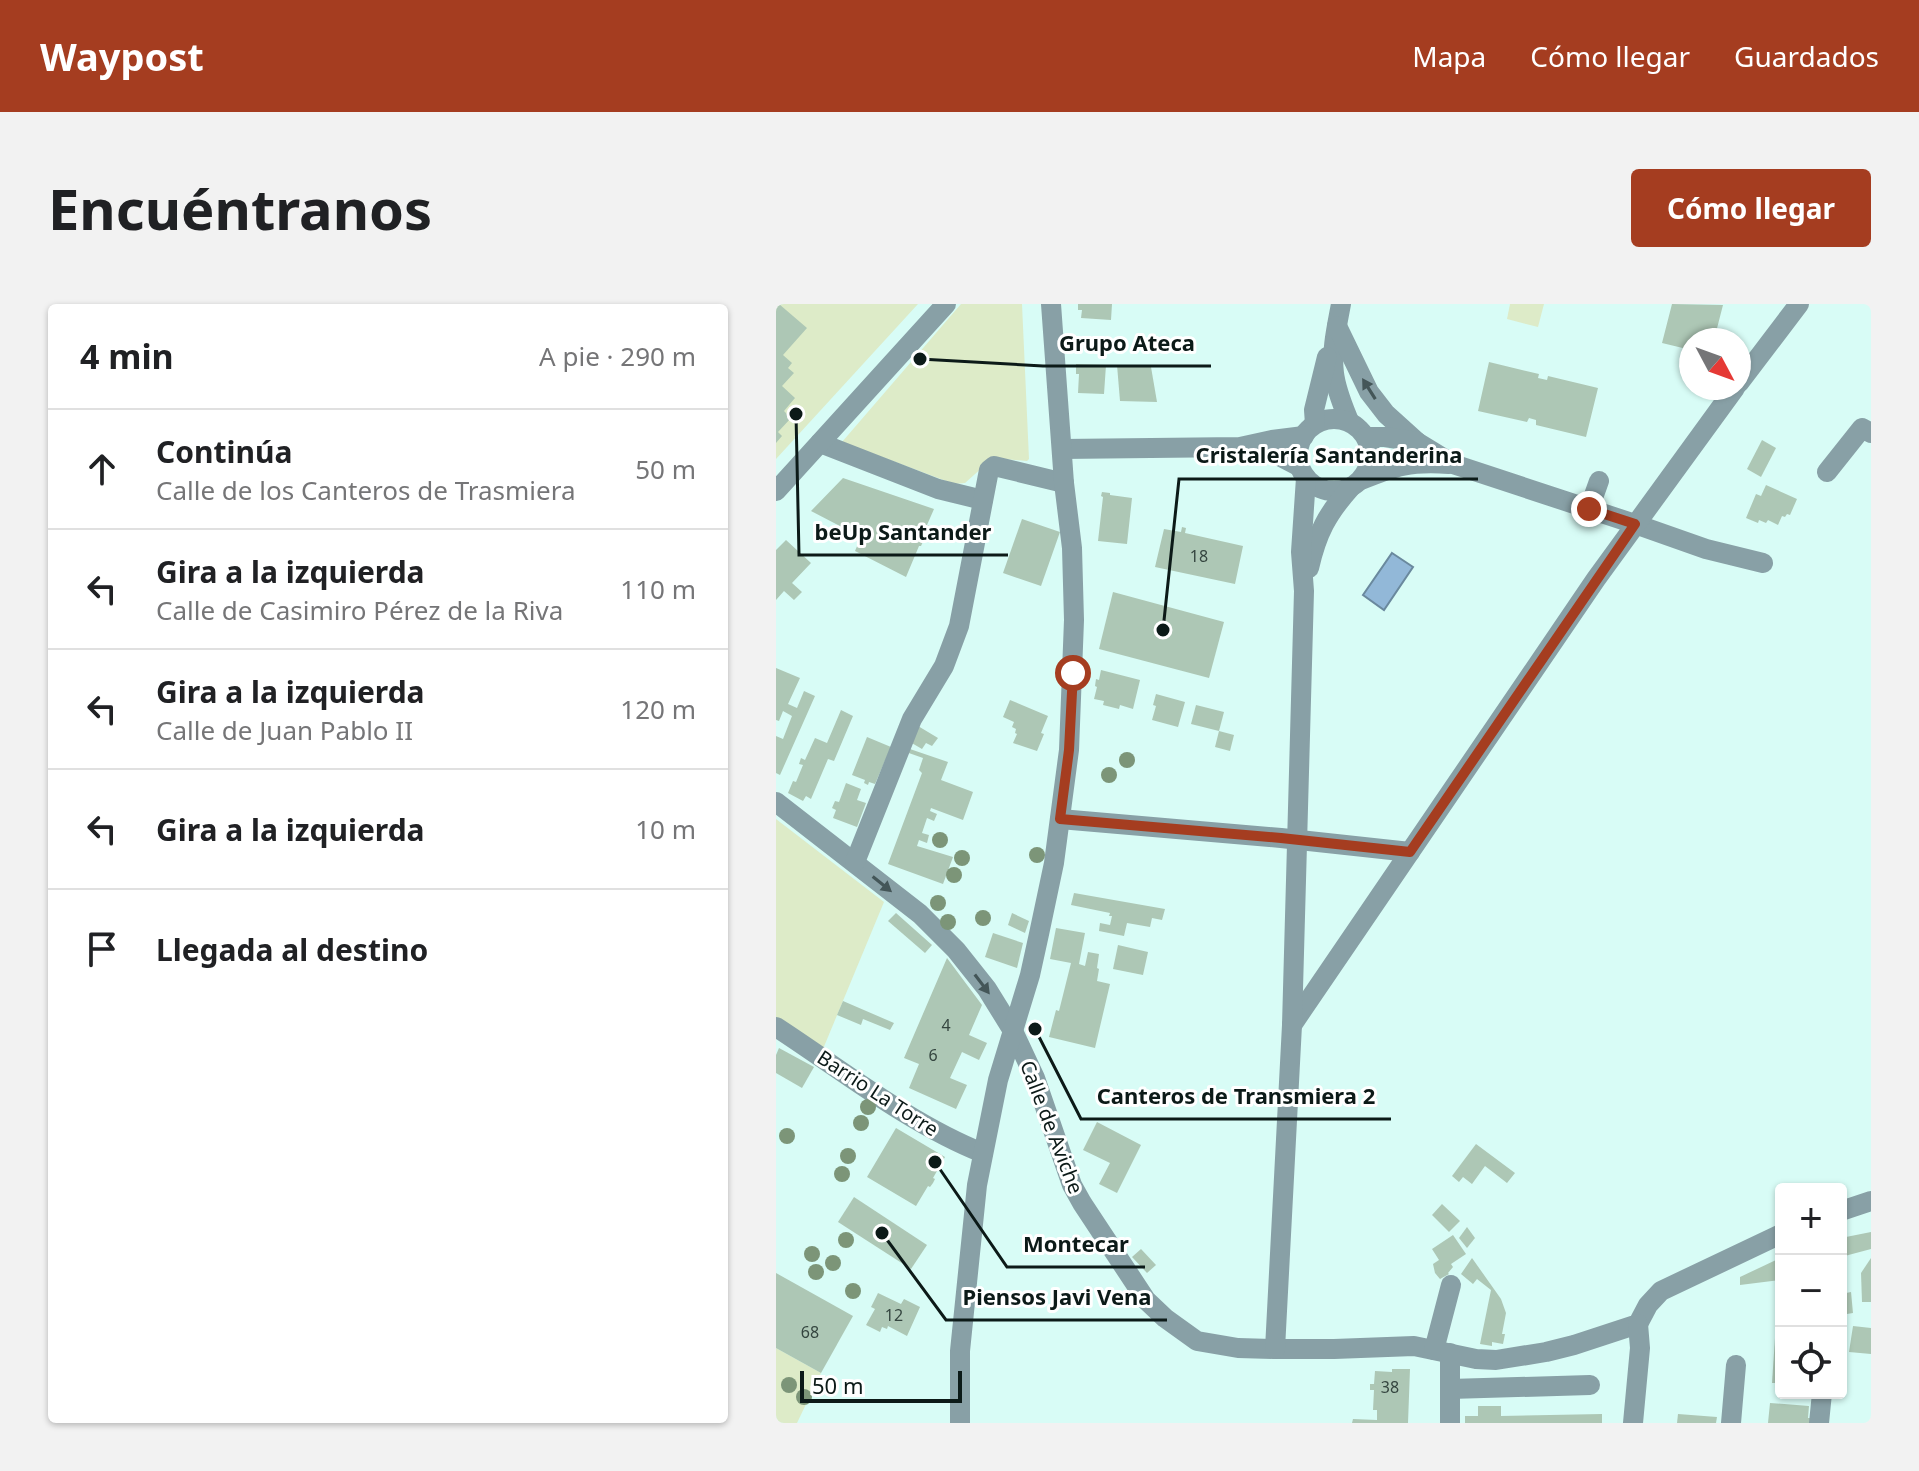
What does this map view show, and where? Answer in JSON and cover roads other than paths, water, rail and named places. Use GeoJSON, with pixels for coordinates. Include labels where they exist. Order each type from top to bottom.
{"type":"FeatureCollection","features":[{"type":"Feature","properties":{"kind":"street"},"geometry":{"type":"LineString","coordinates":[[1013,1031],[1030,975],[1054,863],[1069,750],[1074,620],[1072,548],[1051,304]]}},
{"type":"Feature","properties":{"kind":"street"},"geometry":{"type":"LineString","coordinates":[[1341,304],[1333,372],[1349,421]]}},
{"type":"Feature","properties":{"kind":"street"},"geometry":{"type":"LineString","coordinates":[[1751,367],[1799,304]]}},
{"type":"Feature","properties":{"kind":"street"},"geometry":{"type":"LineString","coordinates":[[776,491],[938,307]]}},
{"type":"Feature","properties":{"kind":"street"},"geometry":{"type":"LineString","coordinates":[[1275,1349],[1292,1025],[1304,591],[1301,552],[1303,473],[1298,455],[1300,443],[1309,430],[1337,326]]}},
{"type":"Feature","properties":{"kind":"street"},"geometry":{"type":"LineString","coordinates":[[1337,326],[1369,392],[1386,414],[1417,442],[1453,464],[1706,549],[1763,563]]}},
{"type":"Feature","properties":{"kind":"street"},"geometry":{"type":"LineString","coordinates":[[1292,1025],[1635,524],[1726,400]]}},
{"type":"Feature","properties":{"kind":"street"},"geometry":{"type":"LineString","coordinates":[[1062,449],[1240,447],[1309,430],[1327,419],[1349,421],[1366,437],[1371,458],[1367,470],[1321,527],[1304,591]]}},
{"type":"Feature","properties":{"kind":"street"},"geometry":{"type":"LineString","coordinates":[[1827,472],[1862,428],[1871,433]]}},
{"type":"Feature","properties":{"kind":"street"},"geometry":{"type":"LineString","coordinates":[[1366,437],[1417,442]]}},
{"type":"Feature","properties":{"kind":"street"},"geometry":{"type":"LineString","coordinates":[[820,443],[938,489],[983,500]]}},
{"type":"Feature","properties":{"kind":"street"},"geometry":{"type":"LineString","coordinates":[[1240,447],[1275,454],[1303,473],[1315,486],[1327,491],[1339,491],[1391,468],[1420,462],[1453,464]]}},
{"type":"Feature","properties":{"kind":"street"},"geometry":{"type":"LineString","coordinates":[[855,862],[912,719],[944,666],[959,626],[989,470],[994,466],[1064,483]]}},
{"type":"Feature","properties":{"kind":"street"},"geometry":{"type":"LineString","coordinates":[[1589,509],[1599,481]]}},
{"type":"Feature","properties":{"kind":"street","name":"Calle de Aviche"},"geometry":{"type":"LineString","coordinates":[[776,802],[920,914],[956,950],[987,989],[1013,1031],[1035,1078],[1072,1185],[1094,1222],[1146,1300],[1197,1341],[1238,1348],[1275,1349],[1414,1346],[1476,1359],[1517,1357],[1574,1345],[1638,1324]]}},
{"type":"Feature","properties":{"kind":"street"},"geometry":{"type":"LineString","coordinates":[[1060,819],[1410,852]]}},
{"type":"Feature","properties":{"kind":"street","name":"Barrio La Torre"},"geometry":{"type":"LineString","coordinates":[[776,1027],[899,1109],[956,1142],[983,1153]]}},
{"type":"Feature","properties":{"kind":"street","name":"Calle de Aviche"},"geometry":{"type":"LineString","coordinates":[[960,1423],[960,1351],[970,1246],[983,1153],[998,1080],[1013,1031]]}},
{"type":"Feature","properties":{"kind":"street"},"geometry":{"type":"LineString","coordinates":[[1847,1209],[1871,1201]]}},
{"type":"Feature","properties":{"kind":"street"},"geometry":{"type":"LineString","coordinates":[[1633,1423],[1640,1348],[1638,1324],[1648,1305],[1661,1291],[1775,1237]]}},
{"type":"Feature","properties":{"kind":"street"},"geometry":{"type":"LineString","coordinates":[[1450,1423],[1450,1389],[1442,1351],[1451,1285]]}},
{"type":"Feature","properties":{"kind":"street"},"geometry":{"type":"LineString","coordinates":[[1731,1423],[1736,1365]]}},
{"type":"Feature","properties":{"kind":"street"},"geometry":{"type":"LineString","coordinates":[[1450,1389],[1590,1385]]}},
{"type":"Feature","properties":{"kind":"street"},"geometry":{"type":"LineString","coordinates":[[1819,1423],[1821,1399]]}},
{"type":"Feature","properties":{"kind":"water"},"geometry":{"type":"Polygon","coordinates":[[[1392,553],[1413,567],[1384,610],[1363,595],[1392,553]]]}},
{"type":"Feature","properties":{"kind":"place","name":"Grupo Ateca"},"geometry":{"type":"Point","coordinates":[920,359]}},
{"type":"Feature","properties":{"kind":"place","name":"beUp Santander"},"geometry":{"type":"Point","coordinates":[796,414]}},
{"type":"Feature","properties":{"kind":"place","name":"Cristalería Santanderina"},"geometry":{"type":"Point","coordinates":[1163,630]}},
{"type":"Feature","properties":{"kind":"place","name":"Canteros de Transmiera 2"},"geometry":{"type":"Point","coordinates":[1035,1029]}},
{"type":"Feature","properties":{"kind":"place","name":"Montecar"},"geometry":{"type":"Point","coordinates":[935,1162]}},
{"type":"Feature","properties":{"kind":"place","name":"Piensos Javi Vena"},"geometry":{"type":"Point","coordinates":[882,1233]}}]}
